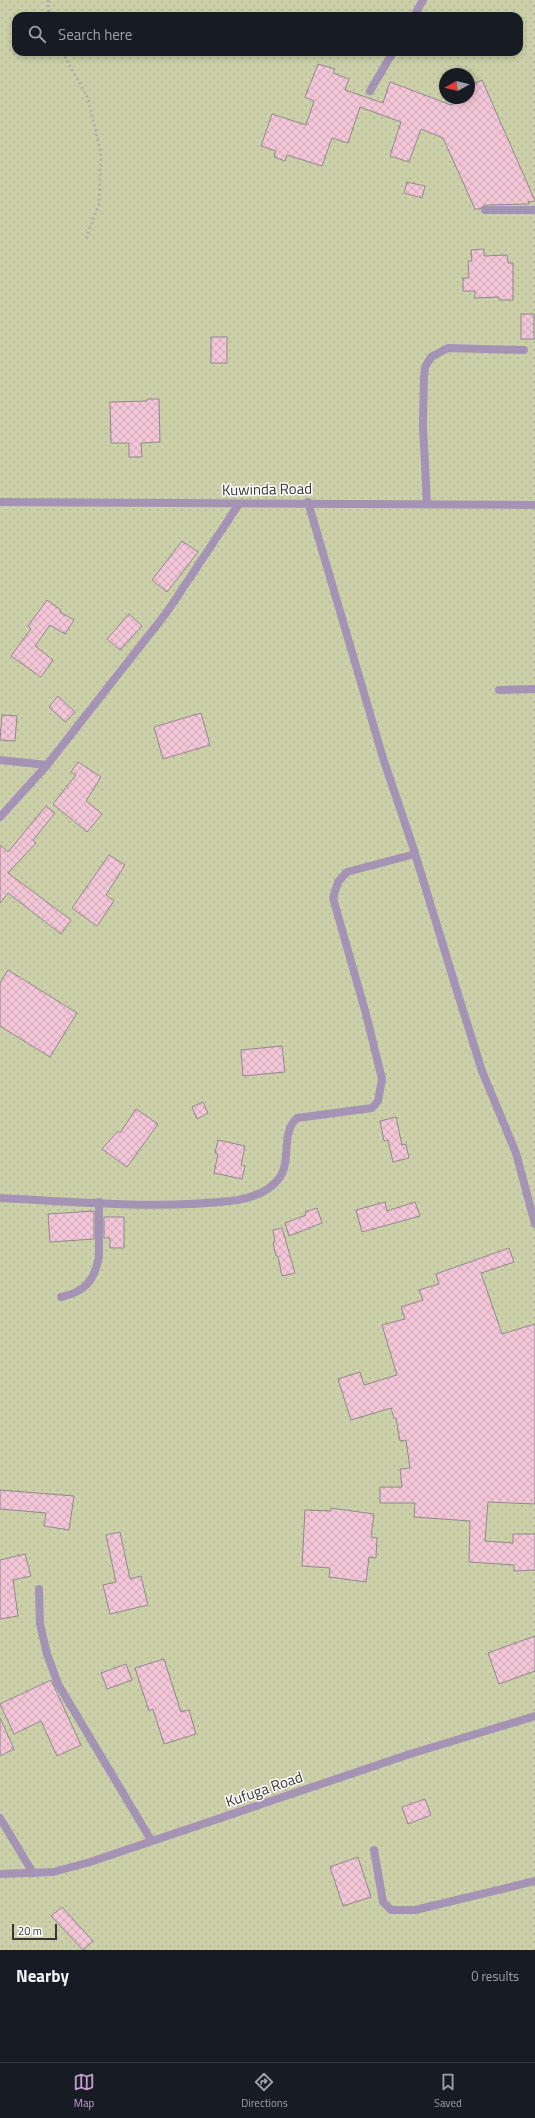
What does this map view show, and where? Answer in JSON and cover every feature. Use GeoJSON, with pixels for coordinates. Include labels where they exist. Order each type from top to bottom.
{"type":"FeatureCollection","features":[{"type":"Feature","properties":{"kind":"street"},"geometry":{"type":"LineString","coordinates":[[416,12],[423,0]]}},
{"type":"Feature","properties":{"kind":"street"},"geometry":{"type":"LineString","coordinates":[[370,91],[391,56]]}},
{"type":"Feature","properties":{"kind":"street"},"geometry":{"type":"LineString","coordinates":[[485,210],[535,210]]}},
{"type":"Feature","properties":{"kind":"street"},"geometry":{"type":"LineString","coordinates":[[427,504],[423,426],[424,384],[425,367],[431,357],[448,348],[524,350]]}},
{"type":"Feature","properties":{"kind":"street","name":"Kuwinda Road"},"geometry":{"type":"LineString","coordinates":[[0,502],[535,504]]}},
{"type":"Feature","properties":{"kind":"street"},"geometry":{"type":"LineString","coordinates":[[308,502],[383,758],[415,854],[482,1071],[516,1153],[535,1224]]}},
{"type":"Feature","properties":{"kind":"street"},"geometry":{"type":"LineString","coordinates":[[0,817],[47,765],[167,612],[239,504]]}},
{"type":"Feature","properties":{"kind":"street"},"geometry":{"type":"LineString","coordinates":[[499,690],[535,689]]}},
{"type":"Feature","properties":{"kind":"street"},"geometry":{"type":"LineString","coordinates":[[0,760],[47,765]]}},
{"type":"Feature","properties":{"kind":"street"},"geometry":{"type":"LineString","coordinates":[[0,1198],[158,1205],[239,1200],[258,1194],[276,1182],[286,1164],[288,1130],[297,1118],[372,1108],[378,1101],[382,1079],[366,1014],[333,898],[338,882],[347,872],[415,854]]}},
{"type":"Feature","properties":{"kind":"street"},"geometry":{"type":"LineString","coordinates":[[61,1296],[76,1293],[86,1287],[97,1266],[99,1257],[99,1202]]}},
{"type":"Feature","properties":{"kind":"street"},"geometry":{"type":"LineString","coordinates":[[39,1589],[40,1624],[47,1654],[58,1684],[151,1840]]}},
{"type":"Feature","properties":{"kind":"street","name":"Kufuga Road"},"geometry":{"type":"LineString","coordinates":[[0,1874],[53,1872],[83,1864],[410,1754],[535,1716]]}},
{"type":"Feature","properties":{"kind":"street"},"geometry":{"type":"LineString","coordinates":[[0,1818],[33,1873]]}},
{"type":"Feature","properties":{"kind":"street"},"geometry":{"type":"LineString","coordinates":[[374,1850],[382,1902],[391,1910],[415,1910],[535,1881]]}},
{"type":"Feature","properties":{"kind":"path"},"geometry":{"type":"LineString","coordinates":[[48,0],[49,12]]}},
{"type":"Feature","properties":{"kind":"path"},"geometry":{"type":"LineString","coordinates":[[64,56],[88,98],[101,155],[99,204],[85,241]]}},
{"type":"Feature","properties":{"kind":"green space"},"geometry":{"type":"Polygon","coordinates":[[[0,0],[535,0],[535,1950],[0,1950],[0,0]]]}},
{"type":"Feature","properties":{"kind":"building"},"geometry":{"type":"Polygon","coordinates":[[[318,64],[335,69],[333,73],[349,79],[345,90],[383,103],[390,82],[439,100],[439,104],[475,104],[475,83],[482,80],[535,201],[528,202],[529,204],[485,205],[480,209],[475,209],[443,138],[421,129],[409,162],[390,156],[401,122],[360,107],[348,143],[332,138],[322,166],[287,155],[285,161],[274,157],[276,151],[261,146],[272,114],[306,125],[314,101],[305,97],[318,64]]]}},
{"type":"Feature","properties":{"kind":"building"},"geometry":{"type":"Polygon","coordinates":[[[407,182],[425,186],[422,198],[404,193],[407,182]]]}},
{"type":"Feature","properties":{"kind":"building"},"geometry":{"type":"Polygon","coordinates":[[[484,249],[484,256],[507,255],[508,263],[513,263],[513,300],[499,300],[499,297],[475,298],[475,291],[463,291],[463,278],[469,278],[468,261],[472,261],[471,250],[484,249]]]}},
{"type":"Feature","properties":{"kind":"building"},"geometry":{"type":"Polygon","coordinates":[[[521,314],[534,314],[534,339],[521,339],[521,314]]]}},
{"type":"Feature","properties":{"kind":"building"},"geometry":{"type":"Polygon","coordinates":[[[211,337],[227,337],[227,363],[211,363],[211,337]]]}},
{"type":"Feature","properties":{"kind":"building"},"geometry":{"type":"Polygon","coordinates":[[[147,399],[159,399],[160,442],[141,443],[142,457],[129,457],[129,443],[111,443],[110,402],[147,401],[147,399]]]}},
{"type":"Feature","properties":{"kind":"building"},"geometry":{"type":"Polygon","coordinates":[[[182,541],[198,552],[167,592],[152,580],[182,541]]]}},
{"type":"Feature","properties":{"kind":"building"},"geometry":{"type":"Polygon","coordinates":[[[47,600],[61,610],[60,612],[74,620],[65,634],[50,625],[35,646],[53,660],[41,677],[11,656],[31,629],[28,626],[47,600]]]}},
{"type":"Feature","properties":{"kind":"building"},"geometry":{"type":"Polygon","coordinates":[[[129,614],[142,626],[120,650],[107,639],[129,614]]]}},
{"type":"Feature","properties":{"kind":"building"},"geometry":{"type":"Polygon","coordinates":[[[58,696],[75,712],[65,722],[49,707],[58,696]]]}},
{"type":"Feature","properties":{"kind":"building"},"geometry":{"type":"Polygon","coordinates":[[[201,713],[210,745],[163,759],[154,727],[201,713]]]}},
{"type":"Feature","properties":{"kind":"building"},"geometry":{"type":"Polygon","coordinates":[[[2,715],[17,716],[15,741],[0,740],[2,715]]]}},
{"type":"Feature","properties":{"kind":"building"},"geometry":{"type":"Polygon","coordinates":[[[78,762],[101,777],[86,801],[102,814],[87,832],[53,804],[76,775],[71,772],[78,762]]]}},
{"type":"Feature","properties":{"kind":"building"},"geometry":{"type":"Polygon","coordinates":[[[46,806],[55,813],[33,840],[36,843],[8,873],[71,920],[61,934],[8,893],[0,903],[0,845],[8,852],[46,806]]]}},
{"type":"Feature","properties":{"kind":"building"},"geometry":{"type":"Polygon","coordinates":[[[109,855],[125,865],[106,895],[114,901],[97,926],[72,908],[109,855]]]}},
{"type":"Feature","properties":{"kind":"building"},"geometry":{"type":"Polygon","coordinates":[[[8,970],[77,1013],[50,1057],[0,1026],[0,983],[8,970]]]}},
{"type":"Feature","properties":{"kind":"building"},"geometry":{"type":"Polygon","coordinates":[[[282,1046],[285,1072],[243,1076],[241,1050],[282,1046]]]}},
{"type":"Feature","properties":{"kind":"building"},"geometry":{"type":"Polygon","coordinates":[[[203,1102],[208,1113],[197,1119],[192,1107],[203,1102]]]}},
{"type":"Feature","properties":{"kind":"building"},"geometry":{"type":"Polygon","coordinates":[[[136,1109],[158,1124],[127,1167],[102,1149],[118,1131],[120,1133],[136,1109]]]}},
{"type":"Feature","properties":{"kind":"building"},"geometry":{"type":"Polygon","coordinates":[[[396,1117],[402,1145],[406,1144],[409,1158],[393,1162],[388,1140],[384,1141],[380,1121],[396,1117]]]}},
{"type":"Feature","properties":{"kind":"building"},"geometry":{"type":"Polygon","coordinates":[[[218,1140],[245,1146],[241,1165],[245,1166],[242,1179],[214,1173],[218,1154],[215,1153],[218,1140]]]}},
{"type":"Feature","properties":{"kind":"building"},"geometry":{"type":"Polygon","coordinates":[[[385,1202],[387,1211],[415,1202],[420,1216],[362,1232],[356,1210],[385,1202]]]}},
{"type":"Feature","properties":{"kind":"building"},"geometry":{"type":"Polygon","coordinates":[[[317,1208],[322,1223],[289,1236],[285,1223],[306,1215],[305,1212],[317,1208]]]}},
{"type":"Feature","properties":{"kind":"building"},"geometry":{"type":"Polygon","coordinates":[[[94,1211],[94,1239],[50,1242],[48,1214],[94,1211]]]}},
{"type":"Feature","properties":{"kind":"building"},"geometry":{"type":"Polygon","coordinates":[[[104,1217],[124,1217],[124,1248],[110,1248],[110,1238],[104,1238],[104,1217]]]}},
{"type":"Feature","properties":{"kind":"building"},"geometry":{"type":"Polygon","coordinates":[[[282,1228],[295,1273],[282,1276],[278,1256],[276,1256],[273,1243],[275,1242],[273,1230],[282,1228]]]}},
{"type":"Feature","properties":{"kind":"building"},"geometry":{"type":"Polygon","coordinates":[[[509,1248],[514,1262],[481,1273],[502,1334],[535,1324],[535,1504],[488,1502],[485,1541],[513,1543],[513,1534],[535,1534],[535,1570],[514,1571],[514,1565],[469,1562],[470,1521],[414,1517],[415,1503],[380,1503],[380,1487],[402,1487],[400,1469],[410,1468],[406,1440],[400,1441],[396,1418],[394,1418],[391,1408],[351,1420],[338,1379],[360,1372],[364,1385],[397,1375],[382,1325],[405,1319],[401,1307],[423,1300],[419,1290],[439,1284],[436,1274],[509,1248]]]}},
{"type":"Feature","properties":{"kind":"building"},"geometry":{"type":"Polygon","coordinates":[[[0,1490],[74,1496],[69,1530],[44,1526],[46,1513],[0,1509],[0,1490]]]}},
{"type":"Feature","properties":{"kind":"building"},"geometry":{"type":"Polygon","coordinates":[[[331,1508],[374,1514],[371,1537],[377,1538],[376,1558],[369,1557],[366,1582],[329,1577],[330,1568],[302,1566],[305,1510],[331,1511],[331,1508]]]}},
{"type":"Feature","properties":{"kind":"building"},"geometry":{"type":"Polygon","coordinates":[[[120,1532],[130,1579],[141,1576],[148,1605],[110,1614],[103,1585],[116,1582],[106,1535],[120,1532]]]}},
{"type":"Feature","properties":{"kind":"building"},"geometry":{"type":"Polygon","coordinates":[[[25,1554],[31,1576],[13,1580],[18,1616],[0,1619],[0,1560],[25,1554]]]}},
{"type":"Feature","properties":{"kind":"building"},"geometry":{"type":"Polygon","coordinates":[[[535,1636],[535,1671],[499,1684],[488,1653],[535,1636]]]}},
{"type":"Feature","properties":{"kind":"building"},"geometry":{"type":"Polygon","coordinates":[[[164,1659],[181,1712],[189,1710],[196,1734],[164,1744],[153,1709],[149,1711],[135,1668],[164,1659]]]}},
{"type":"Feature","properties":{"kind":"building"},"geometry":{"type":"Polygon","coordinates":[[[126,1664],[132,1680],[107,1689],[101,1673],[126,1664]]]}},
{"type":"Feature","properties":{"kind":"building"},"geometry":{"type":"Polygon","coordinates":[[[51,1680],[81,1745],[57,1756],[41,1721],[14,1734],[0,1704],[51,1680]]]}},
{"type":"Feature","properties":{"kind":"building"},"geometry":{"type":"Polygon","coordinates":[[[0,1718],[14,1749],[0,1756],[0,1718]]]}},
{"type":"Feature","properties":{"kind":"building"},"geometry":{"type":"Polygon","coordinates":[[[425,1799],[431,1815],[408,1824],[402,1807],[425,1799]]]}},
{"type":"Feature","properties":{"kind":"building"},"geometry":{"type":"Polygon","coordinates":[[[358,1857],[371,1897],[343,1906],[330,1867],[358,1857]]]}},
{"type":"Feature","properties":{"kind":"building"},"geometry":{"type":"Polygon","coordinates":[[[62,1907],[93,1941],[83,1950],[51,1916],[62,1907]]]}}]}
